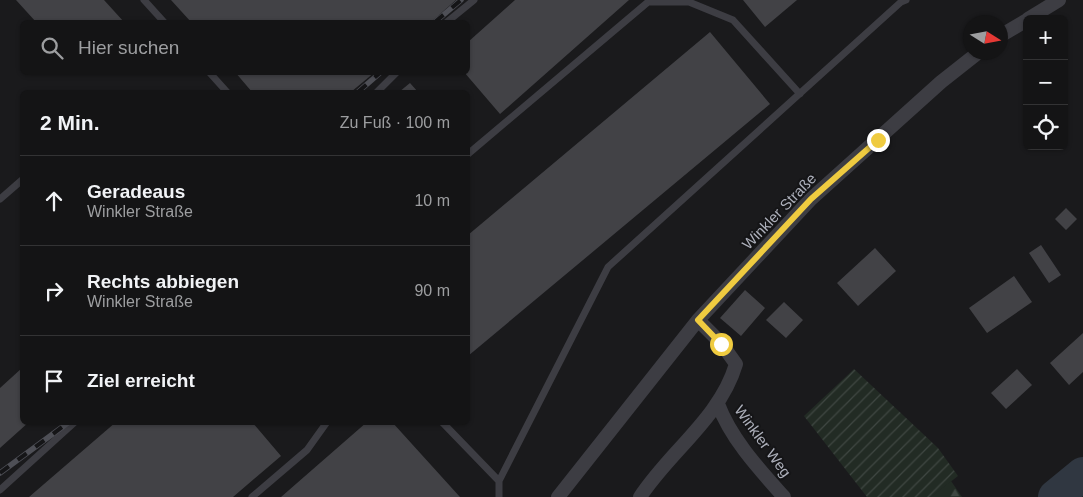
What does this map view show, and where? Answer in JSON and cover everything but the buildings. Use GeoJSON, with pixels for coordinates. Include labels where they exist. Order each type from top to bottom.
{"type":"FeatureCollection","features":[{"type":"Feature","properties":{"kind":"street"},"geometry":{"type":"LineString","coordinates":[[1034,15],[1059,0]]}},
{"type":"Feature","properties":{"kind":"street"},"geometry":{"type":"LineString","coordinates":[[1008,31],[1023,22]]}},
{"type":"Feature","properties":{"kind":"street","name":"Winkler Straße"},"geometry":{"type":"LineString","coordinates":[[558,497],[698,320],[811,199],[941,82],[969,60]]}},
{"type":"Feature","properties":{"kind":"street"},"geometry":{"type":"LineString","coordinates":[[640,497],[718,404],[731,380],[736,364],[721,344],[698,320]]}},
{"type":"Feature","properties":{"kind":"street","name":"Winkler Weg"},"geometry":{"type":"LineString","coordinates":[[718,404],[724,422],[757,466],[784,497]]}},
{"type":"Feature","properties":{"kind":"lane"},"geometry":{"type":"LineString","coordinates":[[144,0],[162,20]]}},
{"type":"Feature","properties":{"kind":"lane"},"geometry":{"type":"LineString","coordinates":[[450,20],[474,0]]}},
{"type":"Feature","properties":{"kind":"lane"},"geometry":{"type":"LineString","coordinates":[[499,497],[499,481],[608,267],[901,2],[906,0]]}},
{"type":"Feature","properties":{"kind":"lane"},"geometry":{"type":"LineString","coordinates":[[470,152],[648,2],[689,2],[733,20],[800,94]]}},
{"type":"Feature","properties":{"kind":"lane"},"geometry":{"type":"LineString","coordinates":[[212,75],[225,90]]}},
{"type":"Feature","properties":{"kind":"lane"},"geometry":{"type":"LineString","coordinates":[[379,90],[394,75]]}},
{"type":"Feature","properties":{"kind":"lane"},"geometry":{"type":"LineString","coordinates":[[0,199],[20,182]]}},
{"type":"Feature","properties":{"kind":"lane"},"geometry":{"type":"LineString","coordinates":[[0,490],[72,425]]}},
{"type":"Feature","properties":{"kind":"lane"},"geometry":{"type":"LineString","coordinates":[[252,497],[307,450],[325,425]]}},
{"type":"Feature","properties":{"kind":"lane"},"geometry":{"type":"LineString","coordinates":[[445,425],[499,481]]}},
{"type":"Feature","properties":{"kind":"green space"},"geometry":{"type":"Polygon","coordinates":[[[854,369],[938,448],[958,476],[931,497],[867,497],[804,416],[854,369]]]}},
{"type":"Feature","properties":{"kind":"green space"},"geometry":{"type":"Polygon","coordinates":[[[951,481],[962,497],[931,497],[951,481]]]}},
{"type":"Feature","properties":{"kind":"waterway"},"geometry":{"type":"LineString","coordinates":[[1055,497],[1083,474]]}},
{"type":"Feature","properties":{"kind":"railway"},"geometry":{"type":"LineString","coordinates":[[437,20],[461,0]]}},
{"type":"Feature","properties":{"kind":"railway"},"geometry":{"type":"LineString","coordinates":[[360,90],[378,75]]}},
{"type":"Feature","properties":{"kind":"railway"},"geometry":{"type":"LineString","coordinates":[[0,473],[65,425]]}},
{"type":"Feature","properties":{"kind":"route"},"geometry":{"type":"LineString","coordinates":[[721,344],[698,320],[811,199],[878,140]]}}]}
